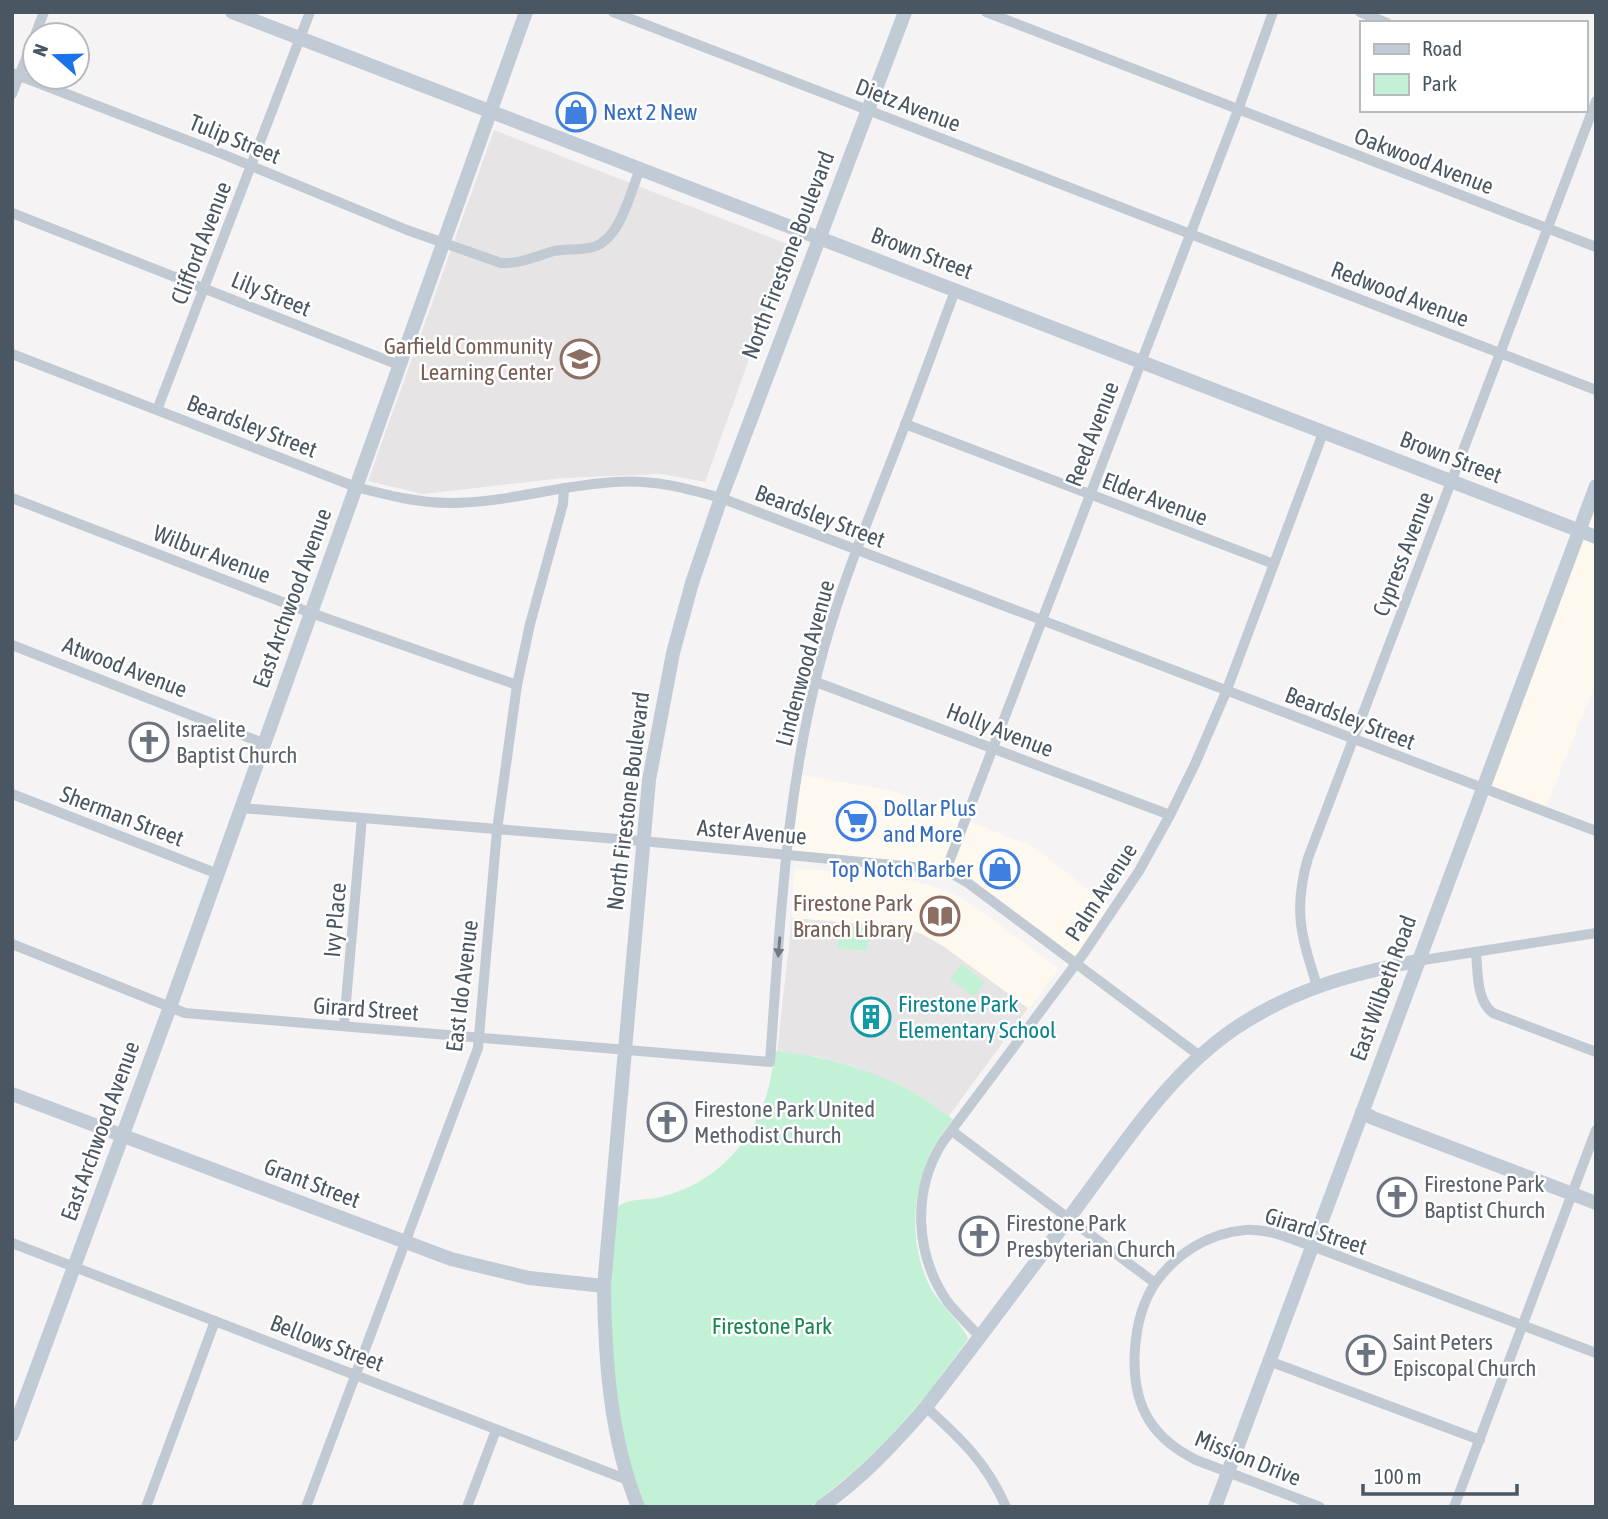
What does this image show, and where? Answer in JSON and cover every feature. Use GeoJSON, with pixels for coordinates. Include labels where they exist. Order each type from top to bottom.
{"type":"FeatureCollection","features":[{"type":"Feature","properties":{"kind":"main road","name":"Brown Street"},"geometry":{"type":"LineString","coordinates":[[232,12],[1596,537]]}},
{"type":"Feature","properties":{"kind":"main road","name":"East Archwood Avenue"},"geometry":{"type":"LineString","coordinates":[[12,1435],[170,1007],[526,12]]}},
{"type":"Feature","properties":{"kind":"main road","name":"North Firestone Boulevard"},"geometry":{"type":"LineString","coordinates":[[638,1507],[628,1480],[609,1382],[604,1334],[604,1286],[642,841],[656,732],[692,583],[721,498],[905,12]]}},
{"type":"Feature","properties":{"kind":"main road","name":"East Wilbeth Road"},"geometry":{"type":"LineString","coordinates":[[1215,1507],[1596,486]]}},
{"type":"Feature","properties":{"kind":"main road"},"geometry":{"type":"LineString","coordinates":[[821,1507],[871,1466],[926,1407],[1152,1106],[1199,1056],[1254,1017],[1317,986],[1418,961]]}},
{"type":"Feature","properties":{"kind":"main road","name":"Grant Street"},"geometry":{"type":"LineString","coordinates":[[12,1094],[451,1259],[497,1272],[569,1284],[604,1286]]}},
{"type":"Feature","properties":{"kind":"main road"},"geometry":{"type":"LineString","coordinates":[[1362,1112],[1381,1122],[1596,1203]]}},
{"type":"Feature","properties":{"kind":"street"},"geometry":{"type":"LineString","coordinates":[[12,94],[16,74],[44,12]]}},
{"type":"Feature","properties":{"kind":"street","name":"Clifford Avenue"},"geometry":{"type":"LineString","coordinates":[[158,410],[310,12]]}},
{"type":"Feature","properties":{"kind":"street","name":"Dietz Avenue"},"geometry":{"type":"LineString","coordinates":[[613,12],[1190,233]]}},
{"type":"Feature","properties":{"kind":"street","name":"Oakwood Avenue"},"geometry":{"type":"LineString","coordinates":[[986,12],[1596,247]]}},
{"type":"Feature","properties":{"kind":"street","name":"Reed Avenue"},"geometry":{"type":"LineString","coordinates":[[946,870],[1238,110],[1273,12]]}},
{"type":"Feature","properties":{"kind":"street"},"geometry":{"type":"LineString","coordinates":[[1360,12],[1382,21]]}},
{"type":"Feature","properties":{"kind":"street","name":"Tulip Street"},"geometry":{"type":"LineString","coordinates":[[16,74],[252,166],[340,204],[501,263],[515,264],[558,250],[592,248],[606,242],[615,230],[639,169]]}},
{"type":"Feature","properties":{"kind":"street","name":"Cypress Avenue"},"geometry":{"type":"LineString","coordinates":[[1317,986],[1301,932],[1298,902],[1301,881],[1596,103]]}},
{"type":"Feature","properties":{"kind":"street","name":"Lily Street"},"geometry":{"type":"LineString","coordinates":[[12,213],[398,365]]}},
{"type":"Feature","properties":{"kind":"street","name":"Redwood Avenue"},"geometry":{"type":"LineString","coordinates":[[1190,233],[1596,390]]}},
{"type":"Feature","properties":{"kind":"street","name":"Lindenwood Avenue"},"geometry":{"type":"LineString","coordinates":[[770,1062],[786,854],[799,760],[816,682],[832,619],[856,551],[955,291]]}},
{"type":"Feature","properties":{"kind":"street","name":"Beardsley Street"},"geometry":{"type":"LineString","coordinates":[[13,355],[356,487],[392,497],[449,503],[616,482],[650,482],[682,487],[721,498],[1596,831]]}},
{"type":"Feature","properties":{"kind":"street","name":"Elder Avenue"},"geometry":{"type":"LineString","coordinates":[[905,425],[1274,565]]}},
{"type":"Feature","properties":{"kind":"street","name":"Palm Avenue"},"geometry":{"type":"LineString","coordinates":[[980,1337],[957,1313],[931,1272],[922,1241],[921,1206],[925,1182],[937,1151],[1076,965],[1139,871],[1170,815],[1226,692],[1323,433]]}},
{"type":"Feature","properties":{"kind":"street","name":"East Ido Avenue"},"geometry":{"type":"LineString","coordinates":[[306,1507],[474,1060],[479,1037],[497,830],[517,685],[530,625],[563,504],[564,488]]}},
{"type":"Feature","properties":{"kind":"street","name":"Wilbur Avenue"},"geometry":{"type":"LineString","coordinates":[[12,498],[311,613],[517,685]]}},
{"type":"Feature","properties":{"kind":"street","name":"Atwood Avenue"},"geometry":{"type":"LineString","coordinates":[[12,645],[264,743]]}},
{"type":"Feature","properties":{"kind":"street","name":"Holly Avenue"},"geometry":{"type":"LineString","coordinates":[[816,682],[1170,815]]}},
{"type":"Feature","properties":{"kind":"street","name":"Sherman Street"},"geometry":{"type":"LineString","coordinates":[[12,794],[218,874]]}},
{"type":"Feature","properties":{"kind":"street","name":"Aster Avenue"},"geometry":{"type":"LineString","coordinates":[[241,807],[946,870],[968,883],[1199,1056]]}},
{"type":"Feature","properties":{"kind":"street","name":"Ivy Place"},"geometry":{"type":"LineString","coordinates":[[344,1026],[362,818]]}},
{"type":"Feature","properties":{"kind":"street"},"geometry":{"type":"LineString","coordinates":[[1418,961],[1596,933]]}},
{"type":"Feature","properties":{"kind":"street","name":"Girard Street"},"geometry":{"type":"LineString","coordinates":[[12,944],[185,1013],[770,1062]]}},
{"type":"Feature","properties":{"kind":"street"},"geometry":{"type":"LineString","coordinates":[[1476,953],[1482,998],[1487,1009],[1596,1052]]}},
{"type":"Feature","properties":{"kind":"street"},"geometry":{"type":"LineString","coordinates":[[1454,1507],[1596,1130]]}},
{"type":"Feature","properties":{"kind":"street"},"geometry":{"type":"LineString","coordinates":[[952,1131],[1155,1283]]}},
{"type":"Feature","properties":{"kind":"street","name":"Girard Street"},"geometry":{"type":"LineString","coordinates":[[1155,1283],[1186,1252],[1203,1240],[1220,1234],[1261,1230],[1312,1245],[1596,1353]]}},
{"type":"Feature","properties":{"kind":"street","name":"Bellows Street"},"geometry":{"type":"LineString","coordinates":[[12,1244],[628,1480]]}},
{"type":"Feature","properties":{"kind":"street","name":"Mission Drive"},"geometry":{"type":"LineString","coordinates":[[1155,1283],[1142,1314],[1133,1354],[1136,1388],[1141,1405],[1154,1427],[1178,1451],[1320,1507]]}},
{"type":"Feature","properties":{"kind":"street"},"geometry":{"type":"LineString","coordinates":[[145,1507],[215,1321]]}},
{"type":"Feature","properties":{"kind":"street"},"geometry":{"type":"LineString","coordinates":[[1269,1361],[1480,1440]]}},
{"type":"Feature","properties":{"kind":"street"},"geometry":{"type":"LineString","coordinates":[[926,1407],[978,1458],[994,1480],[1006,1507]]}},
{"type":"Feature","properties":{"kind":"street"},"geometry":{"type":"LineString","coordinates":[[467,1507],[496,1430]]}},
{"type":"Feature","properties":{"kind":"shaded area","name":"Garfield Community Learning Center"},"geometry":{"type":"Polygon","coordinates":[[[494,130],[790,245],[705,482],[662,474],[563,478],[423,494],[368,481],[494,130]]]}},
{"type":"Feature","properties":{"kind":"shaded area"},"geometry":{"type":"Polygon","coordinates":[[[1596,486],[1596,682],[1544,812],[1482,789],[1596,486]]]}},
{"type":"Feature","properties":{"kind":"shaded area"},"geometry":{"type":"Polygon","coordinates":[[[797,774],[893,791],[1034,847],[1114,910],[1076,965],[946,870],[786,854],[797,774]]]}},
{"type":"Feature","properties":{"kind":"shaded area"},"geometry":{"type":"Polygon","coordinates":[[[794,868],[887,876],[930,885],[952,893],[1059,969],[1029,1009],[943,946],[922,934],[899,927],[792,918],[794,868]]]}},
{"type":"Feature","properties":{"kind":"shaded area"},"geometry":{"type":"Polygon","coordinates":[[[792,918],[899,927],[922,934],[943,946],[1028,1008],[948,1117],[916,1094],[855,1067],[815,1056],[777,1053],[792,918]]]}},
{"type":"Feature","properties":{"kind":"green space"},"geometry":{"type":"Polygon","coordinates":[[[840,925],[869,928],[867,951],[838,948],[840,925]]]}},
{"type":"Feature","properties":{"kind":"green space"},"geometry":{"type":"Polygon","coordinates":[[[961,964],[985,982],[974,997],[950,979],[961,964]]]}},
{"type":"Feature","properties":{"kind":"green space","name":"Firestone Park"},"geometry":{"type":"Polygon","coordinates":[[[774,1051],[828,1060],[880,1076],[913,1092],[953,1119],[934,1146],[925,1167],[916,1202],[916,1240],[919,1258],[933,1292],[968,1339],[926,1396],[884,1443],[810,1507],[644,1507],[616,1402],[612,1365],[610,1298],[616,1209],[630,1201],[661,1197],[686,1189],[707,1177],[726,1161],[755,1123],[765,1100],[774,1051]]]}},
{"type":"Feature","properties":{"kind":"place","name":"Next 2 New"},"geometry":{"type":"Point","coordinates":[576,112]}},
{"type":"Feature","properties":{"kind":"place","name":"Garfield Community Learning Center"},"geometry":{"type":"Point","coordinates":[580,359]}},
{"type":"Feature","properties":{"kind":"place","name":"Israelite Baptist Church"},"geometry":{"type":"Point","coordinates":[149,742]}},
{"type":"Feature","properties":{"kind":"place","name":"Dollar Plus and More"},"geometry":{"type":"Point","coordinates":[856,821]}},
{"type":"Feature","properties":{"kind":"place","name":"Top Notch Barber"},"geometry":{"type":"Point","coordinates":[1000,869]}},
{"type":"Feature","properties":{"kind":"place","name":"Firestone Park Branch Library"},"geometry":{"type":"Point","coordinates":[940,916]}},
{"type":"Feature","properties":{"kind":"place","name":"Firestone Park Elementary School"},"geometry":{"type":"Point","coordinates":[871,1017]}},
{"type":"Feature","properties":{"kind":"place","name":"Firestone Park United Methodist Church"},"geometry":{"type":"Point","coordinates":[667,1122]}},
{"type":"Feature","properties":{"kind":"place","name":"Firestone Park Baptist Church"},"geometry":{"type":"Point","coordinates":[1397,1197]}},
{"type":"Feature","properties":{"kind":"place","name":"Firestone Park Presbyterian Church"},"geometry":{"type":"Point","coordinates":[979,1236]}},
{"type":"Feature","properties":{"kind":"place","name":"Saint Peters Episcopal Church"},"geometry":{"type":"Point","coordinates":[1366,1355]}}]}
